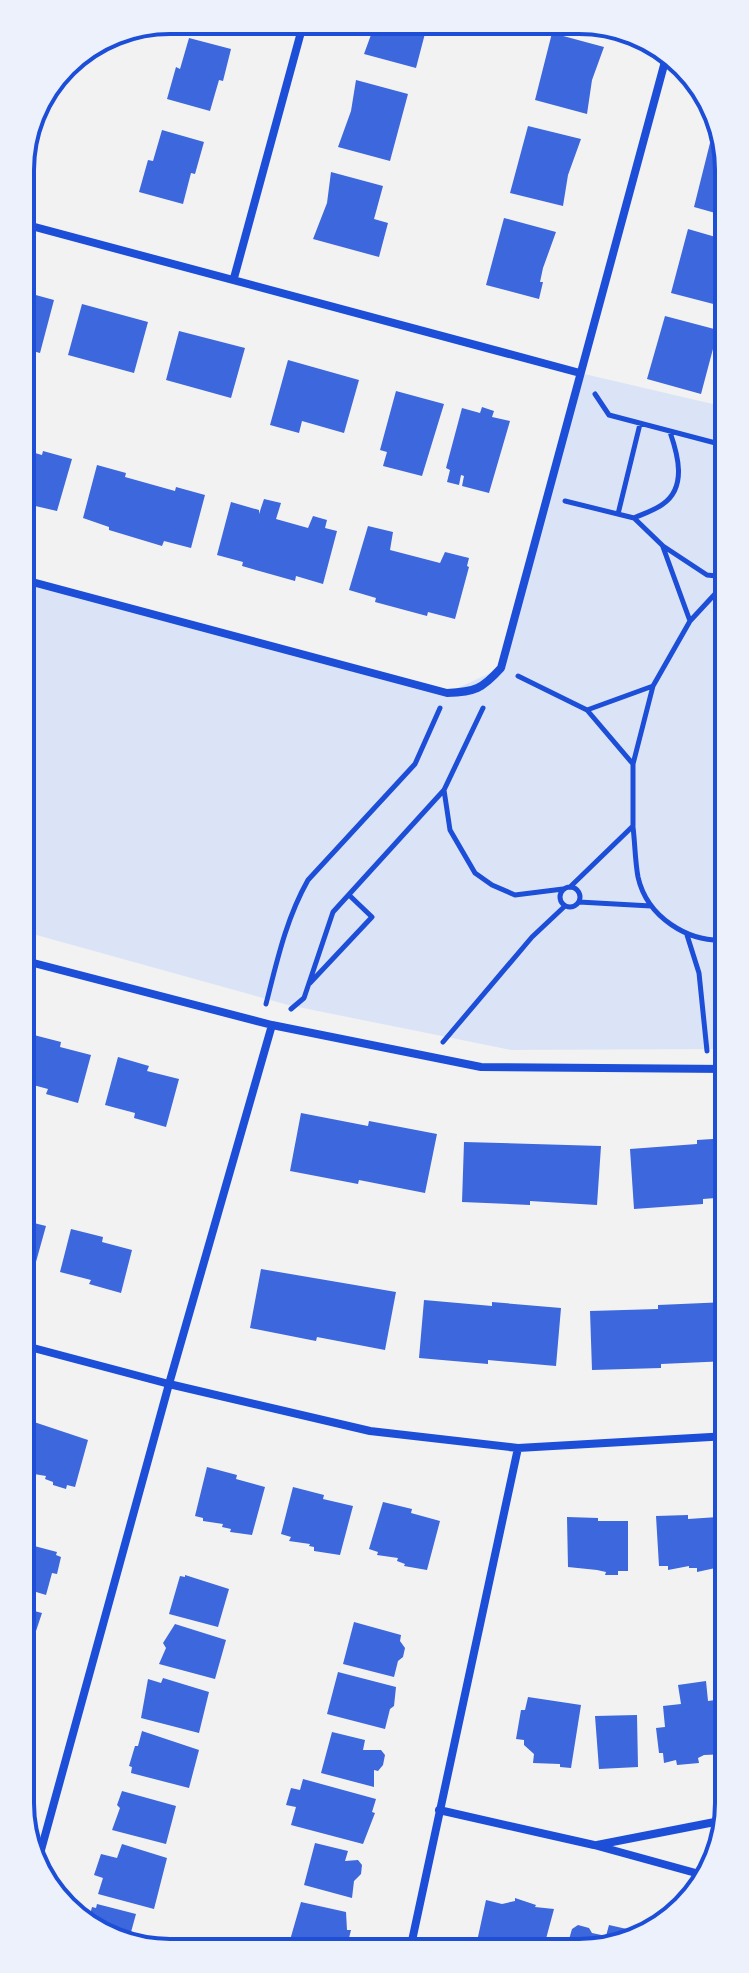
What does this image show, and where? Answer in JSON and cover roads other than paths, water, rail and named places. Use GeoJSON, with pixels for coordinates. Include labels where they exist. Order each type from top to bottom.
{"type":"FeatureCollection","features":[{"type":"Feature","properties":{"kind":"street"},"geometry":{"type":"LineString","coordinates":[[234,278],[300,34]]}},
{"type":"Feature","properties":{"kind":"street"},"geometry":{"type":"LineString","coordinates":[[34,582],[447,693],[475,691],[488,683],[501,668],[664,64]]}},
{"type":"Feature","properties":{"kind":"street"},"geometry":{"type":"LineString","coordinates":[[34,227],[580,373]]}},
{"type":"Feature","properties":{"kind":"street"},"geometry":{"type":"LineString","coordinates":[[34,963],[272,1025],[481,1067],[715,1069]]}},
{"type":"Feature","properties":{"kind":"street"},"geometry":{"type":"LineString","coordinates":[[42,1848],[272,1025]]}},
{"type":"Feature","properties":{"kind":"street"},"geometry":{"type":"LineString","coordinates":[[34,1348],[169,1384],[370,1431],[518,1448],[715,1437]]}},
{"type":"Feature","properties":{"kind":"street"},"geometry":{"type":"LineString","coordinates":[[412,1939],[518,1448]]}},
{"type":"Feature","properties":{"kind":"street"},"geometry":{"type":"LineString","coordinates":[[439,1810],[594,1845],[695,1873]]}},
{"type":"Feature","properties":{"kind":"street"},"geometry":{"type":"LineString","coordinates":[[594,1845],[713,1822]]}}]}
